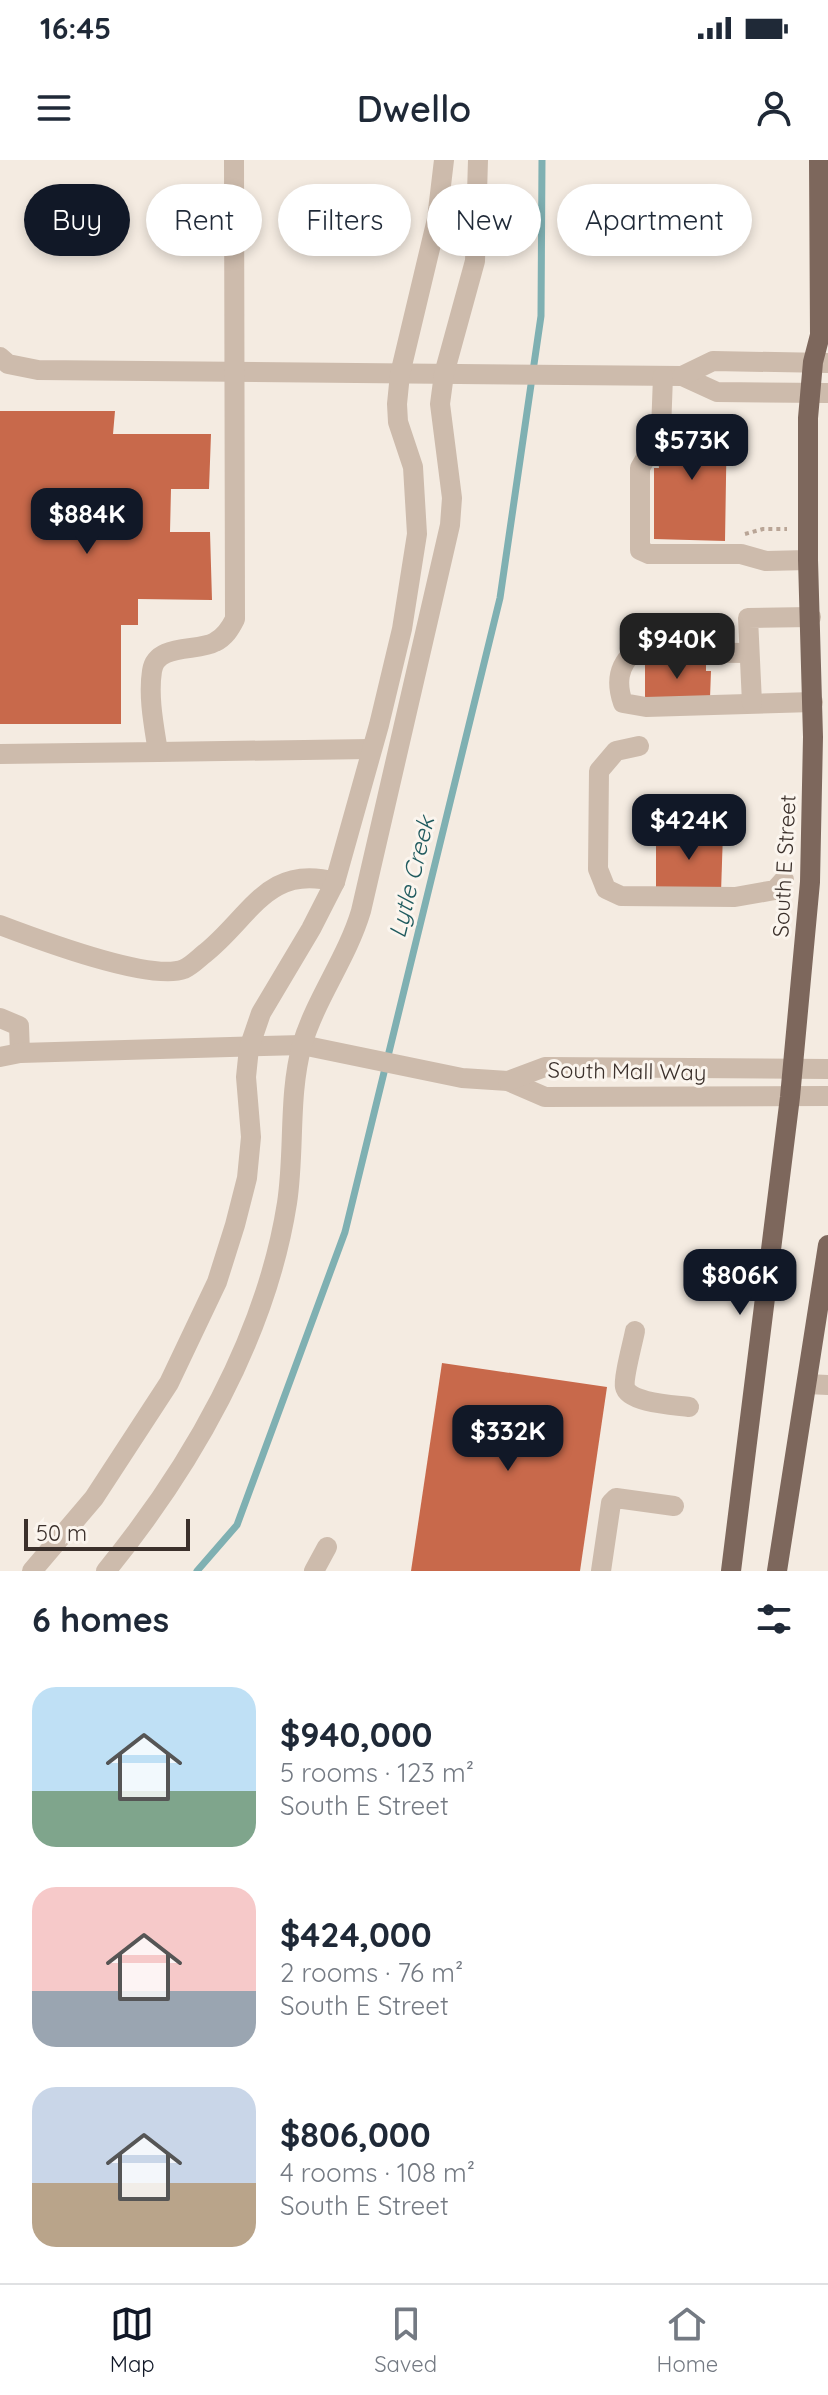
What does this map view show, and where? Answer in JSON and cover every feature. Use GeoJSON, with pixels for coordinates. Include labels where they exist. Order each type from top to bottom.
{"type":"FeatureCollection","features":[{"type":"Feature","properties":{"kind":"main road","name":"South E Street"},"geometry":{"type":"LineString","coordinates":[[731,1571],[790,1097],[810,882],[813,702],[808,560],[820,363],[819,160]]}},
{"type":"Feature","properties":{"kind":"main road"},"geometry":{"type":"LineString","coordinates":[[777,1571],[818,1384],[828,1245]]}},
{"type":"Feature","properties":{"kind":"lane"},"geometry":{"type":"LineString","coordinates":[[158,752],[152,707],[152,668],[161,657],[175,650],[206,647],[218,641],[228,632],[235,619],[234,160]]}},
{"type":"Feature","properties":{"kind":"lane"},"geometry":{"type":"LineString","coordinates":[[32,1571],[94,1498],[169,1383],[217,1282],[247,1178],[251,1137],[246,1077],[249,1048],[261,1013],[335,882],[402,629],[417,534],[413,467],[398,422],[397,404],[400,374],[437,219],[444,160]]}},
{"type":"Feature","properties":{"kind":"lane"},"geometry":{"type":"LineString","coordinates":[[106,1571],[134,1536],[198,1441],[252,1332],[274,1265],[287,1201],[295,1086],[309,1046],[317,1008],[353,936],[361,911],[450,525],[452,498],[440,404],[452,374],[475,261],[478,160]]}},
{"type":"Feature","properties":{"kind":"lane"},"geometry":{"type":"LineString","coordinates":[[0,357],[8,364],[38,370],[672,376],[717,392],[819,393]]}},
{"type":"Feature","properties":{"kind":"lane"},"geometry":{"type":"LineString","coordinates":[[672,376],[713,361],[820,363]]}},
{"type":"Feature","properties":{"kind":"lane"},"geometry":{"type":"LineString","coordinates":[[672,376],[661,431],[640,468],[640,550],[649,554],[738,545],[766,561],[808,560]]}},
{"type":"Feature","properties":{"kind":"lane"},"geometry":{"type":"LineString","coordinates":[[752,703],[748,618],[811,617]]}},
{"type":"Feature","properties":{"kind":"lane"},"geometry":{"type":"LineString","coordinates":[[749,653],[634,652],[620,669],[619,692],[623,703],[634,707],[722,707],[813,702]]}},
{"type":"Feature","properties":{"kind":"lane"},"geometry":{"type":"LineString","coordinates":[[639,746],[616,751],[599,771],[598,869],[606,889],[621,896],[735,897],[775,890],[784,880]]}},
{"type":"Feature","properties":{"kind":"lane"},"geometry":{"type":"LineString","coordinates":[[0,754],[371,749]]}},
{"type":"Feature","properties":{"kind":"lane"},"geometry":{"type":"LineString","coordinates":[[0,925],[139,969],[167,972],[186,969],[217,944],[267,892],[284,881],[320,878],[335,882]]}},
{"type":"Feature","properties":{"kind":"lane"},"geometry":{"type":"LineString","coordinates":[[0,1018],[19,1026],[10,1055],[309,1046],[462,1078],[508,1081]]}},
{"type":"Feature","properties":{"kind":"lane","name":"South Mall Way"},"geometry":{"type":"LineString","coordinates":[[508,1081],[545,1067],[828,1069]]}},
{"type":"Feature","properties":{"kind":"lane"},"geometry":{"type":"LineString","coordinates":[[601,1097],[602,1067]]}},
{"type":"Feature","properties":{"kind":"lane","name":"South Mall Way"},"geometry":{"type":"LineString","coordinates":[[508,1081],[545,1097],[828,1096]]}},
{"type":"Feature","properties":{"kind":"lane"},"geometry":{"type":"LineString","coordinates":[[635,1331],[625,1387],[630,1395],[642,1400],[689,1407]]}},
{"type":"Feature","properties":{"kind":"lane"},"geometry":{"type":"LineString","coordinates":[[601,1571],[611,1503],[616,1498],[674,1506]]}},
{"type":"Feature","properties":{"kind":"lane"},"geometry":{"type":"LineString","coordinates":[[314,1571],[327,1547]]}},
{"type":"Feature","properties":{"kind":"path"},"geometry":{"type":"LineString","coordinates":[[738,545],[763,529],[796,529]]}},
{"type":"Feature","properties":{"kind":"building"},"geometry":{"type":"Polygon","coordinates":[[[0,411],[115,411],[113,434],[211,434],[209,489],[171,489],[170,532],[210,532],[212,600],[138,599],[138,625],[121,625],[121,724],[0,724],[0,411]]]}},
{"type":"Feature","properties":{"kind":"building"},"geometry":{"type":"Polygon","coordinates":[[[675,417],[727,417],[725,541],[654,539],[654,468],[659,468],[658,458],[674,435],[675,417]]]}},
{"type":"Feature","properties":{"kind":"building"},"geometry":{"type":"Polygon","coordinates":[[[662,661],[700,661],[699,665],[706,665],[706,671],[711,671],[710,698],[645,702],[645,665],[662,665],[662,661]]]}},
{"type":"Feature","properties":{"kind":"building"},"geometry":{"type":"Polygon","coordinates":[[[656,832],[723,832],[721,893],[656,892],[656,832]]]}},
{"type":"Feature","properties":{"kind":"building"},"geometry":{"type":"Polygon","coordinates":[[[442,1363],[607,1387],[580,1571],[411,1571],[442,1363]]]}},
{"type":"Feature","properties":{"kind":"waterway","name":"Lytle Creek"},"geometry":{"type":"LineString","coordinates":[[197,1571],[237,1525],[345,1232],[500,598],[541,316],[542,160]]}}]}
